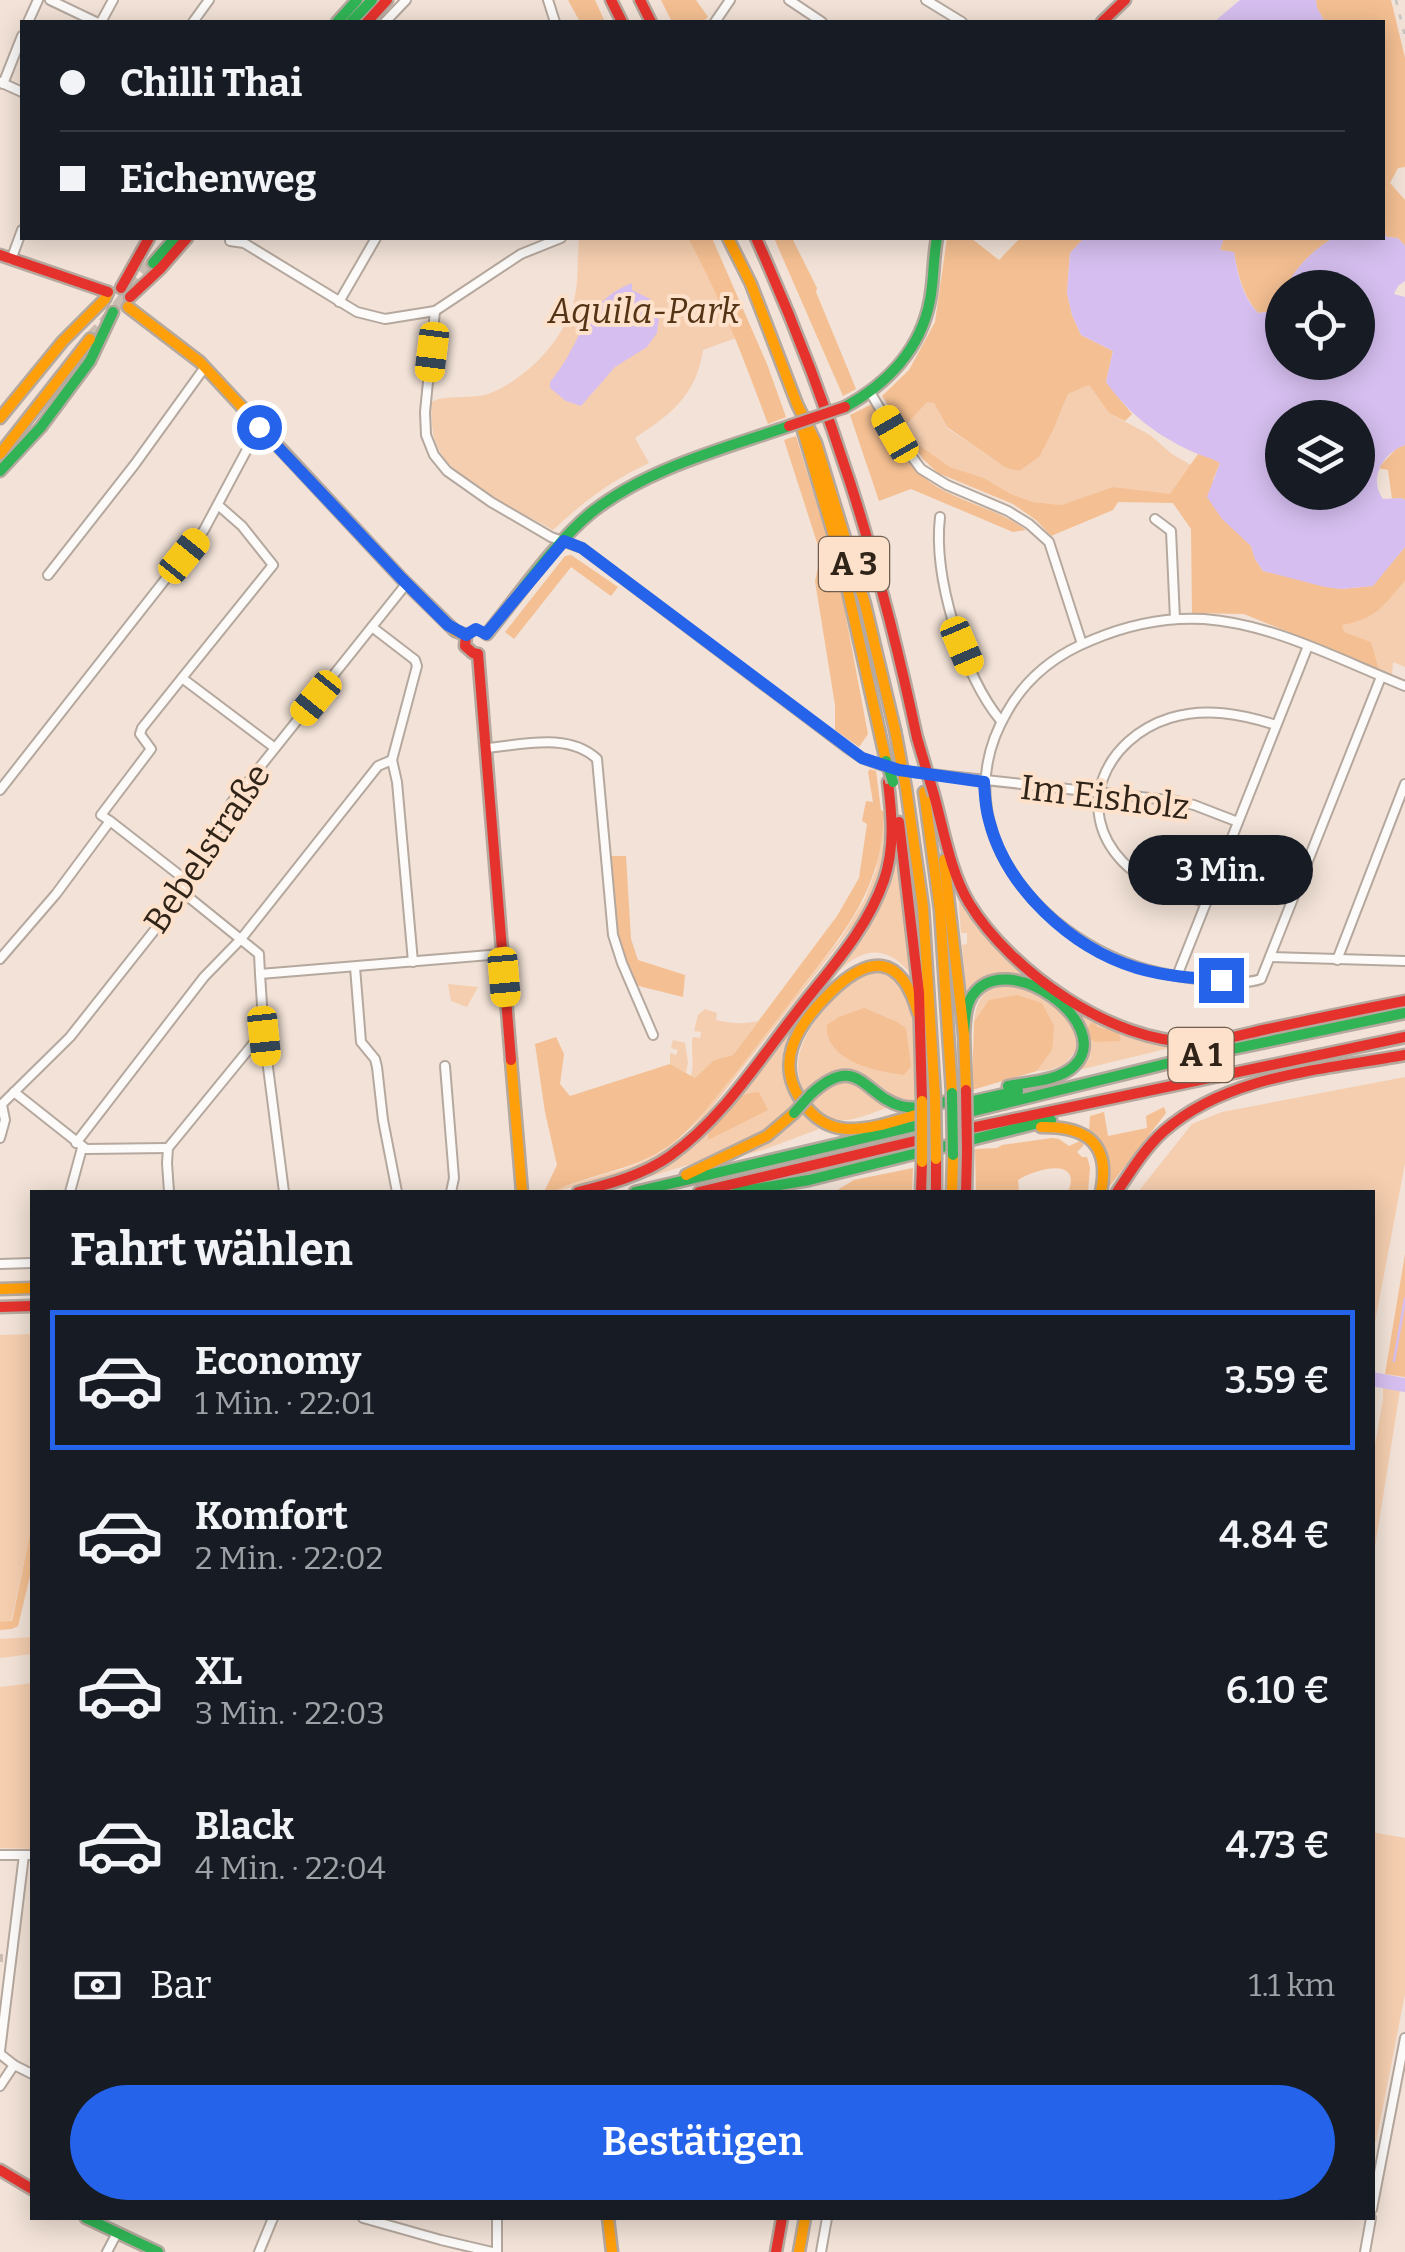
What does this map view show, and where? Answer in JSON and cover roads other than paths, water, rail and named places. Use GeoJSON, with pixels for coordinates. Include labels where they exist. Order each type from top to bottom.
{"type":"FeatureCollection","features":[{"type":"Feature","properties":{"kind":"main road"},"geometry":{"type":"LineString","coordinates":[[1104,20],[1125,0]]}},
{"type":"Feature","properties":{"kind":"main road"},"geometry":{"type":"LineString","coordinates":[[354,20],[381,1]]}},
{"type":"Feature","properties":{"kind":"main road"},"geometry":{"type":"LineString","coordinates":[[120,288],[148,240]]}},
{"type":"Feature","properties":{"kind":"main road"},"geometry":{"type":"LineString","coordinates":[[161,240],[150,260],[173,240]]}},
{"type":"Feature","properties":{"kind":"main road"},"geometry":{"type":"LineString","coordinates":[[106,295],[107,307],[120,312],[185,240]]}},
{"type":"Feature","properties":{"kind":"main road","name":"A 3"},"geometry":{"type":"LineString","coordinates":[[729,240],[816,442],[865,604],[894,730],[916,846],[922,907],[936,1097],[936,1190]]}},
{"type":"Feature","properties":{"kind":"main road","name":"A 3"},"geometry":{"type":"LineString","coordinates":[[757,240],[808,359],[863,519],[902,660],[929,793]]}},
{"type":"Feature","properties":{"kind":"main road"},"geometry":{"type":"LineString","coordinates":[[466,635],[465,646],[473,654],[485,645],[573,529],[649,478],[845,407],[870,392],[899,364],[922,327],[929,306],[937,240]]}},
{"type":"Feature","properties":{"kind":"main road"},"geometry":{"type":"LineString","coordinates":[[6,258],[106,295]]}},
{"type":"Feature","properties":{"kind":"main road"},"geometry":{"type":"LineString","coordinates":[[0,418],[112,288],[126,290],[129,302],[205,366],[407,583],[454,630],[466,635]]}},
{"type":"Feature","properties":{"kind":"main road"},"geometry":{"type":"LineString","coordinates":[[3,469],[42,426],[90,361],[112,312]]}},
{"type":"Feature","properties":{"kind":"main road"},"geometry":{"type":"LineString","coordinates":[[0,438],[88,337],[0,454]]}},
{"type":"Feature","properties":{"kind":"main road"},"geometry":{"type":"LineString","coordinates":[[797,404],[804,440],[841,560],[881,732],[910,908],[919,994],[921,1190]]}},
{"type":"Feature","properties":{"kind":"main road"},"geometry":{"type":"LineString","coordinates":[[466,635],[476,629],[485,645],[487,748],[522,1190]]}},
{"type":"Feature","properties":{"kind":"main road"},"geometry":{"type":"LineString","coordinates":[[586,1190],[620,1182],[668,1157],[689,1140],[733,1092],[849,946],[873,909],[890,859],[890,782]]}},
{"type":"Feature","properties":{"kind":"main road"},"geometry":{"type":"LineString","coordinates":[[929,793],[948,883],[964,1034],[966,1190]]}},
{"type":"Feature","properties":{"kind":"main road"},"geometry":{"type":"LineString","coordinates":[[929,793],[965,896],[984,926],[1019,962],[1078,1004],[1125,1029],[1172,1041],[1217,1040]]}},
{"type":"Feature","properties":{"kind":"main road"},"geometry":{"type":"LineString","coordinates":[[929,793],[952,1093],[952,1190]]}},
{"type":"Feature","properties":{"kind":"main road"},"geometry":{"type":"LineString","coordinates":[[918,1013],[910,986],[899,974],[872,966],[851,973],[819,1002],[793,1041],[789,1073],[794,1092],[804,1107],[832,1126],[844,1130],[858,1128],[1163,1057],[1217,1040],[1405,1001]]}},
{"type":"Feature","properties":{"kind":"main road"},"geometry":{"type":"LineString","coordinates":[[673,1184],[767,1136],[826,1082],[847,1076],[866,1082],[884,1099],[914,1107],[1064,1072],[1076,1064],[1084,1045],[1083,1031],[1072,1013],[1030,983],[1012,978],[989,982],[974,993],[964,1034]]}},
{"type":"Feature","properties":{"kind":"main road","name":"A 1"},"geometry":{"type":"LineString","coordinates":[[645,1190],[1194,1057],[1405,1013]]}},
{"type":"Feature","properties":{"kind":"main road","name":"A 1"},"geometry":{"type":"LineString","coordinates":[[707,1190],[976,1126],[1405,1037]]}},
{"type":"Feature","properties":{"kind":"main road"},"geometry":{"type":"LineString","coordinates":[[1118,1190],[1163,1132],[1216,1096],[1259,1083],[1405,1055]]}},
{"type":"Feature","properties":{"kind":"main road"},"geometry":{"type":"LineString","coordinates":[[750,1190],[809,1180],[1152,1097],[1177,1085]]}},
{"type":"Feature","properties":{"kind":"main road"},"geometry":{"type":"LineString","coordinates":[[1025,1128],[1065,1126],[1089,1137],[1098,1146],[1104,1162],[1102,1190]]}},
{"type":"Feature","properties":{"kind":"main road"},"geometry":{"type":"LineString","coordinates":[[788,1190],[809,1180]]}},
{"type":"Feature","properties":{"kind":"main road"},"geometry":{"type":"LineString","coordinates":[[0,1289],[30,1288]]}},
{"type":"Feature","properties":{"kind":"main road"},"geometry":{"type":"LineString","coordinates":[[0,1307],[30,1306]]}},
{"type":"Feature","properties":{"kind":"main road"},"geometry":{"type":"LineString","coordinates":[[0,2170],[30,2188]]}},
{"type":"Feature","properties":{"kind":"main road"},"geometry":{"type":"LineString","coordinates":[[90,2220],[158,2252]]}},
{"type":"Feature","properties":{"kind":"main road"},"geometry":{"type":"LineString","coordinates":[[608,2220],[612,2252]]}},
{"type":"Feature","properties":{"kind":"main road"},"geometry":{"type":"LineString","coordinates":[[776,2252],[782,2220]]}},
{"type":"Feature","properties":{"kind":"main road"},"geometry":{"type":"LineString","coordinates":[[799,2252],[805,2220]]}},
{"type":"Feature","properties":{"kind":"street"},"geometry":{"type":"LineString","coordinates":[[50,0],[94,20]]}},
{"type":"Feature","properties":{"kind":"street"},"geometry":{"type":"LineString","coordinates":[[195,20],[210,0]]}},
{"type":"Feature","properties":{"kind":"street"},"geometry":{"type":"LineString","coordinates":[[388,20],[406,0]]}},
{"type":"Feature","properties":{"kind":"street"},"geometry":{"type":"LineString","coordinates":[[790,0],[819,20]]}},
{"type":"Feature","properties":{"kind":"street"},"geometry":{"type":"LineString","coordinates":[[926,0],[959,20]]}},
{"type":"Feature","properties":{"kind":"street"},"geometry":{"type":"LineString","coordinates":[[1,83],[20,40]]}},
{"type":"Feature","properties":{"kind":"street"},"geometry":{"type":"LineString","coordinates":[[6,258],[20,234]]}},
{"type":"Feature","properties":{"kind":"street"},"geometry":{"type":"LineString","coordinates":[[338,302],[375,240]]}},
{"type":"Feature","properties":{"kind":"street"},"geometry":{"type":"LineString","coordinates":[[230,241],[244,244],[338,302],[375,318],[435,312],[521,254],[556,240]]}},
{"type":"Feature","properties":{"kind":"street","name":"Im Eisholz"},"geometry":{"type":"LineString","coordinates":[[435,312],[426,436],[447,471],[551,537],[582,548],[862,758],[899,770],[984,782],[1177,801],[1238,822]]}},
{"type":"Feature","properties":{"kind":"street"},"geometry":{"type":"LineString","coordinates":[[48,575],[205,366]]}},
{"type":"Feature","properties":{"kind":"street"},"geometry":{"type":"LineString","coordinates":[[870,392],[921,469],[946,485],[1008,511],[1049,542],[1082,644]]}},
{"type":"Feature","properties":{"kind":"street"},"geometry":{"type":"LineString","coordinates":[[0,790],[204,530],[259,427]]}},
{"type":"Feature","properties":{"kind":"street"},"geometry":{"type":"LineString","coordinates":[[0,479],[3,469]]}},
{"type":"Feature","properties":{"kind":"street"},"geometry":{"type":"LineString","coordinates":[[187,881],[102,815],[151,749],[140,734],[152,714],[273,565],[242,526],[218,505]]}},
{"type":"Feature","properties":{"kind":"street"},"geometry":{"type":"LineString","coordinates":[[940,518],[938,533],[948,606],[978,684],[1001,721]]}},
{"type":"Feature","properties":{"kind":"street"},"geometry":{"type":"LineString","coordinates":[[1155,519],[1171,531],[1175,619]]}},
{"type":"Feature","properties":{"kind":"street","name":"Bebelstraße"},"geometry":{"type":"LineString","coordinates":[[1,1106],[74,1033],[161,922],[232,802],[407,583]]}},
{"type":"Feature","properties":{"kind":"street"},"geometry":{"type":"LineString","coordinates":[[1381,676],[1261,979],[1251,982],[1177,976],[1118,960],[1070,934],[1047,914],[1020,882],[998,846],[989,823],[984,782],[988,756],[1001,721],[1017,696],[1057,657],[1110,632],[1175,619],[1242,624],[1308,646],[1381,676],[1405,686]]}},
{"type":"Feature","properties":{"kind":"street"},"geometry":{"type":"LineString","coordinates":[[372,627],[418,666],[392,760],[398,782],[413,962]]}},
{"type":"Feature","properties":{"kind":"street"},"geometry":{"type":"LineString","coordinates":[[1177,976],[1308,646]]}},
{"type":"Feature","properties":{"kind":"street"},"geometry":{"type":"LineString","coordinates":[[182,678],[276,748]]}},
{"type":"Feature","properties":{"kind":"street"},"geometry":{"type":"LineString","coordinates":[[1206,903],[1146,879],[1125,865],[1106,840],[1098,810],[1109,763],[1136,735],[1170,718],[1234,713],[1276,725]]}},
{"type":"Feature","properties":{"kind":"street"},"geometry":{"type":"LineString","coordinates":[[487,748],[556,742],[570,744],[596,760],[613,935],[652,1035]]}},
{"type":"Feature","properties":{"kind":"street"},"geometry":{"type":"LineString","coordinates":[[70,1190],[79,1146],[204,977],[241,940],[378,766],[392,760]]}},
{"type":"Feature","properties":{"kind":"street"},"geometry":{"type":"LineString","coordinates":[[1336,960],[1405,784]]}},
{"type":"Feature","properties":{"kind":"street"},"geometry":{"type":"LineString","coordinates":[[0,959],[56,894],[110,821]]}},
{"type":"Feature","properties":{"kind":"street"},"geometry":{"type":"LineString","coordinates":[[181,892],[259,954],[264,1036],[284,1190]]}},
{"type":"Feature","properties":{"kind":"street"},"geometry":{"type":"LineString","coordinates":[[260,974],[502,954]]}},
{"type":"Feature","properties":{"kind":"street"},"geometry":{"type":"LineString","coordinates":[[1270,957],[1405,961]]}},
{"type":"Feature","properties":{"kind":"street"},"geometry":{"type":"LineString","coordinates":[[355,967],[361,1042],[377,1067],[397,1190]]}},
{"type":"Feature","properties":{"kind":"street"},"geometry":{"type":"LineString","coordinates":[[169,1190],[168,1148],[253,1044],[264,1036]]}},
{"type":"Feature","properties":{"kind":"street"},"geometry":{"type":"LineString","coordinates":[[445,1066],[454,1178],[451,1190]]}},
{"type":"Feature","properties":{"kind":"street"},"geometry":{"type":"LineString","coordinates":[[14,1092],[79,1146],[94,1150],[168,1148]]}},
{"type":"Feature","properties":{"kind":"street"},"geometry":{"type":"LineString","coordinates":[[0,1138],[5,1120],[1,1106]]}},
{"type":"Feature","properties":{"kind":"street"},"geometry":{"type":"LineString","coordinates":[[0,1264],[30,1263]]}},
{"type":"Feature","properties":{"kind":"street"},"geometry":{"type":"LineString","coordinates":[[0,1854],[28,1855],[7,1959],[0,2053],[30,2073]]}},
{"type":"Feature","properties":{"kind":"street"},"geometry":{"type":"LineString","coordinates":[[1375,2193],[1405,2038]]}},
{"type":"Feature","properties":{"kind":"street"},"geometry":{"type":"LineString","coordinates":[[0,2086],[14,2065]]}},
{"type":"Feature","properties":{"kind":"street"},"geometry":{"type":"LineString","coordinates":[[259,2252],[273,2220]]}},
{"type":"Feature","properties":{"kind":"street"},"geometry":{"type":"LineString","coordinates":[[393,2222],[495,2252],[497,2220]]}},
{"type":"Feature","properties":{"kind":"street"},"geometry":{"type":"LineString","coordinates":[[822,2252],[827,2220]]}},
{"type":"Feature","properties":{"kind":"street"},"geometry":{"type":"LineString","coordinates":[[1365,2252],[1371,2220]]}},
{"type":"Feature","properties":{"kind":"street"},"geometry":{"type":"LineString","coordinates":[[107,2252],[117,2233]]}},
{"type":"Feature","properties":{"kind":"waterway"},"geometry":{"type":"LineString","coordinates":[[1394,1361],[1405,1299]]}},
{"type":"Feature","properties":{"kind":"waterway"},"geometry":{"type":"LineString","coordinates":[[1375,1380],[1405,1385]]}},
{"type":"Feature","properties":{"kind":"tunnel"},"geometry":{"type":"LineString","coordinates":[[90,339],[153,263]]}},
{"type":"Feature","properties":{"kind":"railway"},"geometry":{"type":"LineString","coordinates":[[1396,0],[1405,36]]}},
{"type":"Feature","properties":{"kind":"park label","name":"Aquila-Park"},"geometry":{"type":"Point","coordinates":[644,311]}}]}
